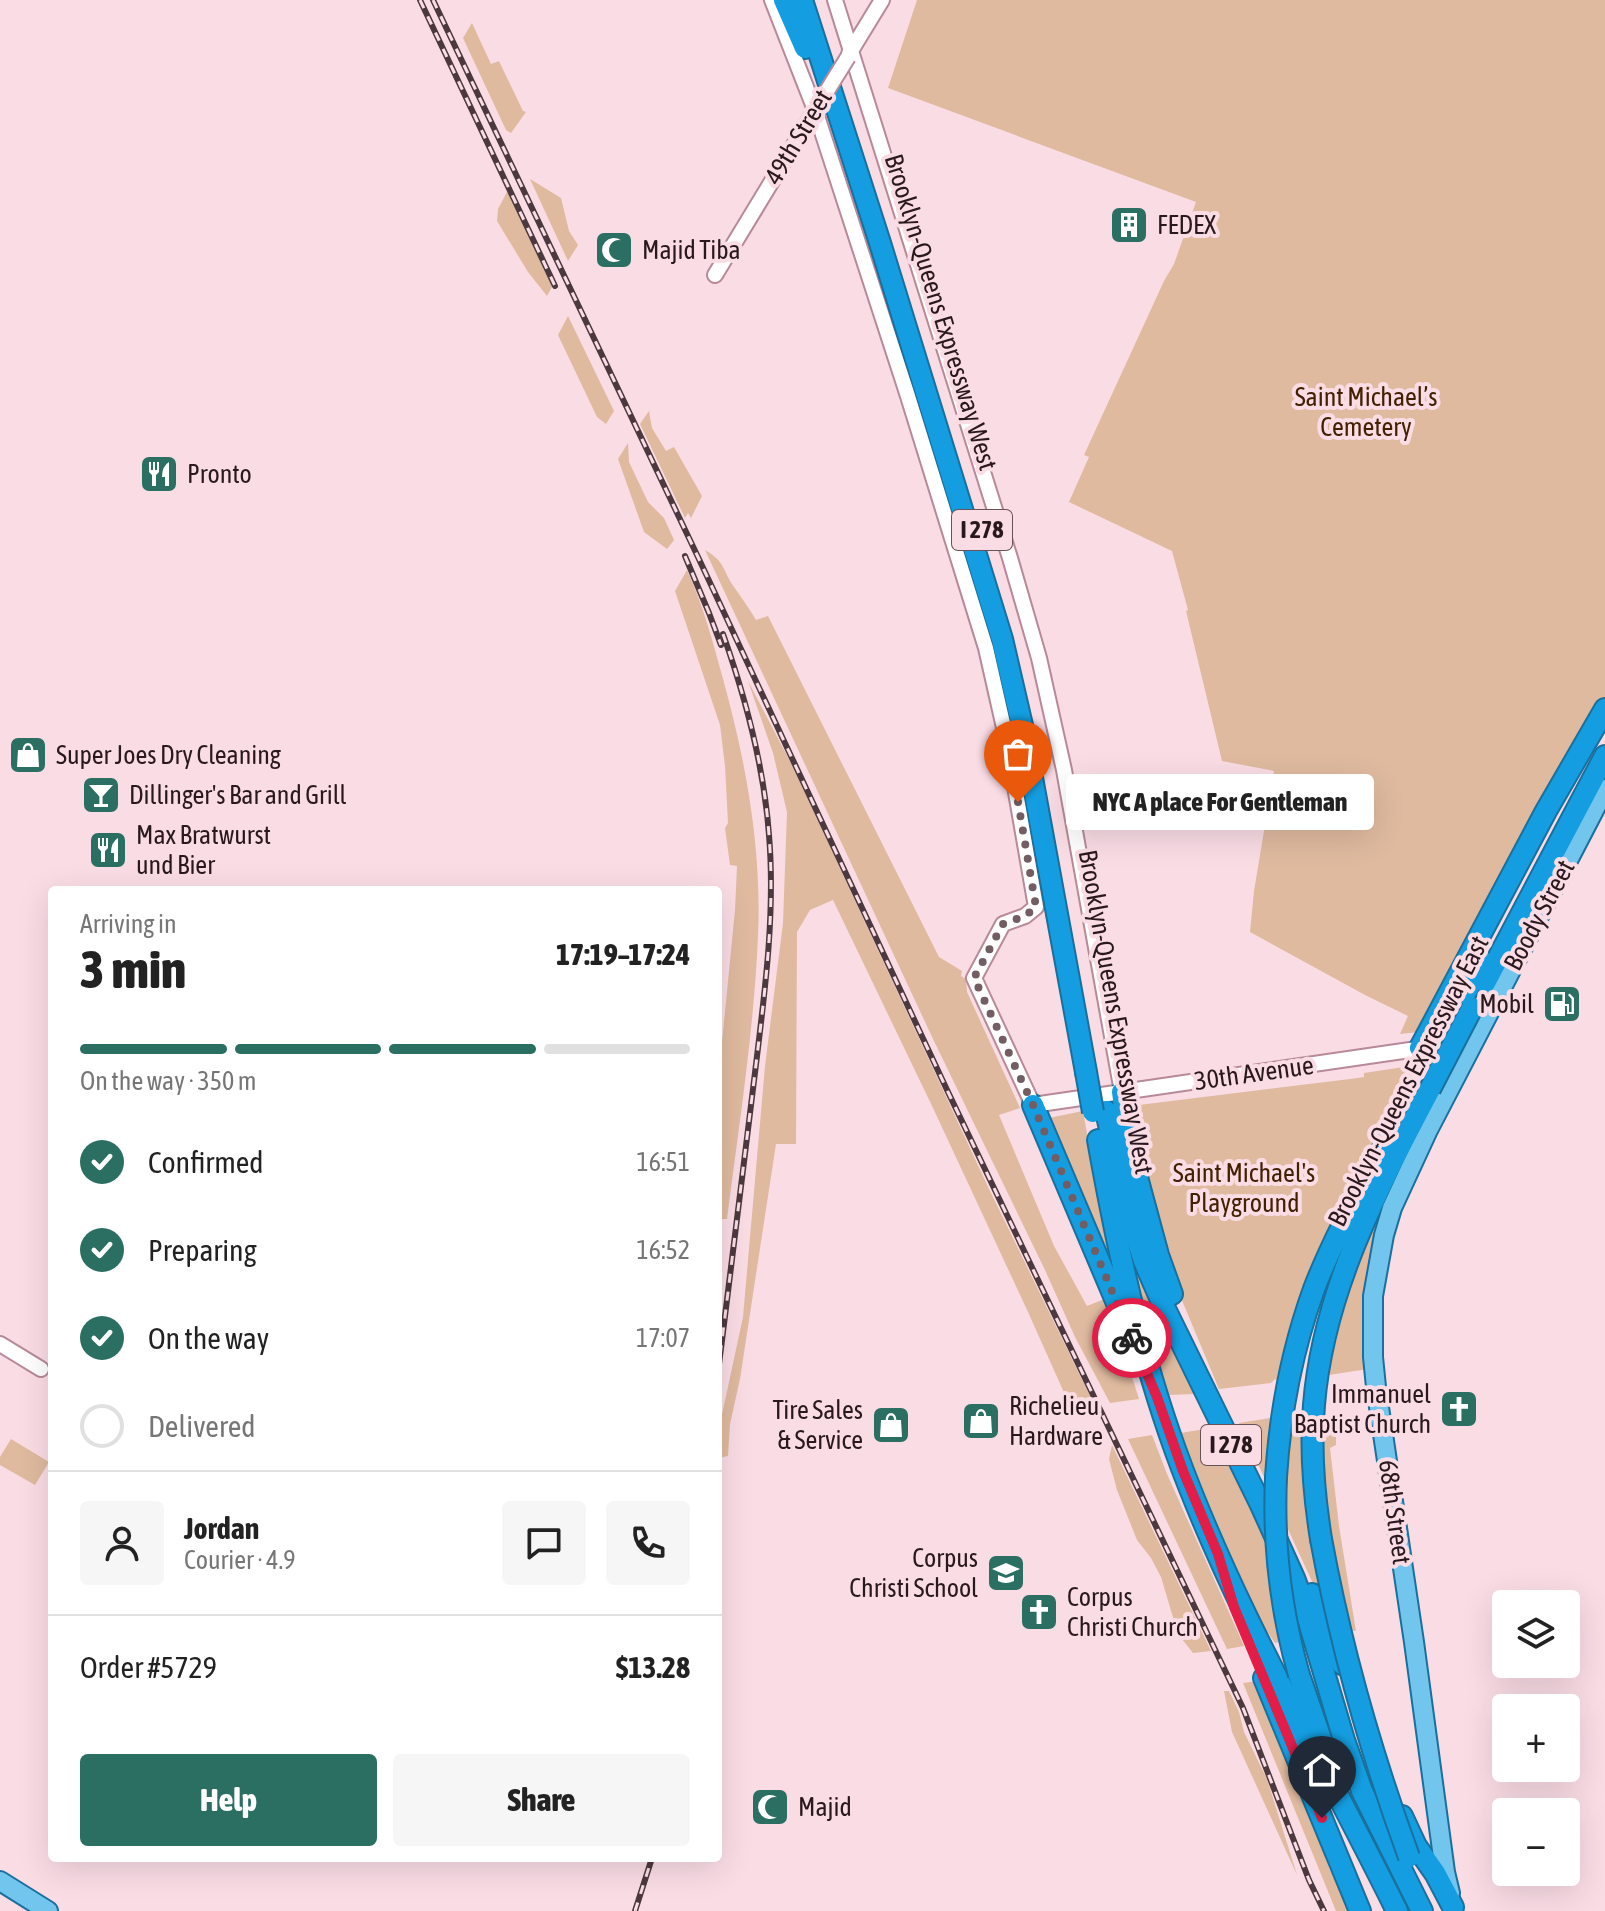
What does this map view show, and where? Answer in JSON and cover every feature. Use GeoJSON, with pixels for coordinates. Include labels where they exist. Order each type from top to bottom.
{"type":"FeatureCollection","features":[{"type":"Feature","properties":{"kind":"highway"},"geometry":{"type":"LineString","coordinates":[[784,0],[833,117],[909,343]]}},
{"type":"Feature","properties":{"kind":"highway","name":"Brooklyn-Queens Expressway West"},"geometry":{"type":"LineString","coordinates":[[802,0],[995,616],[1031,768],[1092,1072]]}},
{"type":"Feature","properties":{"kind":"highway","name":"Brooklyn-Queens Expressway West"},"geometry":{"type":"LineString","coordinates":[[816,0],[1021,657],[1046,772],[1124,1277],[1157,1397],[1251,1635],[1281,1679]]}},
{"type":"Feature","properties":{"kind":"highway"},"geometry":{"type":"LineString","coordinates":[[1420,1048],[1546,811],[1605,709]]}},
{"type":"Feature","properties":{"kind":"highway","name":"Brooklyn-Queens Expressway East"},"geometry":{"type":"LineString","coordinates":[[1397,1911],[1356,1828],[1313,1717],[1281,1679],[1287,1626],[1279,1577],[1276,1477],[1288,1380],[1303,1322],[1322,1270],[1349,1213],[1424,1086],[1605,727]]}},
{"type":"Feature","properties":{"kind":"highway","name":"Brooklyn-Queens Expressway East"},"geometry":{"type":"LineString","coordinates":[[1466,1005],[1605,756]]}},
{"type":"Feature","properties":{"kind":"highway","name":"Brooklyn-Queens Expressway East"},"geometry":{"type":"LineString","coordinates":[[1424,1086],[1356,1240],[1328,1324],[1313,1414],[1313,1471],[1321,1539],[1342,1641],[1382,1780],[1425,1911]]}},
{"type":"Feature","properties":{"kind":"highway"},"geometry":{"type":"LineString","coordinates":[[1122,1092],[1131,1155],[1145,1210],[1188,1336],[1201,1385]]}},
{"type":"Feature","properties":{"kind":"highway"},"geometry":{"type":"LineString","coordinates":[[1033,1105],[1157,1397]]}},
{"type":"Feature","properties":{"kind":"highway","name":"Brooklyn-Queens Expressway West"},"geometry":{"type":"LineString","coordinates":[[1099,1112],[1138,1244],[1158,1294],[1294,1578],[1307,1617],[1334,1672],[1349,1757],[1362,1791],[1377,1825],[1425,1911]]}},
{"type":"Feature","properties":{"kind":"highway"},"geometry":{"type":"LineString","coordinates":[[1261,1505],[1296,1560],[1330,1632],[1334,1672],[1361,1711],[1406,1826],[1454,1910]]}},
{"type":"Feature","properties":{"kind":"highway"},"geometry":{"type":"LineString","coordinates":[[1281,1679],[1341,1864],[1360,1911]]}},
{"type":"Feature","properties":{"kind":"highway"},"geometry":{"type":"LineString","coordinates":[[1341,1864],[1368,1911]]}},
{"type":"Feature","properties":{"kind":"main road","name":"Boody Street"},"geometry":{"type":"LineString","coordinates":[[1475,1041],[1605,789]]}},
{"type":"Feature","properties":{"kind":"main road","name":"68th Street"},"geometry":{"type":"LineString","coordinates":[[1454,1910],[1445,1872],[1376,1387],[1372,1323],[1377,1266],[1392,1208],[1428,1130],[1475,1041]]}},
{"type":"Feature","properties":{"kind":"main road"},"geometry":{"type":"LineString","coordinates":[[0,1881],[48,1911]]}},
{"type":"Feature","properties":{"kind":"street"},"geometry":{"type":"LineString","coordinates":[[772,0],[816,108],[990,663],[1036,904],[1035,910],[1003,924],[974,978],[1033,1105]]}},
{"type":"Feature","properties":{"kind":"street","name":"Brooklyn-Queens Expressway West"},"geometry":{"type":"LineString","coordinates":[[835,0],[1013,566],[1039,658],[1064,770],[1122,1092]]}},
{"type":"Feature","properties":{"kind":"street","name":"49th Street"},"geometry":{"type":"LineString","coordinates":[[715,275],[882,0]]}},
{"type":"Feature","properties":{"kind":"street","name":"30th Avenue"},"geometry":{"type":"LineString","coordinates":[[1033,1105],[1475,1041]]}},
{"type":"Feature","properties":{"kind":"street"},"geometry":{"type":"LineString","coordinates":[[0,1344],[41,1369]]}},
{"type":"Feature","properties":{"kind":"green space","name":"Saint Michael’s Cemetery"},"geometry":{"type":"Polygon","coordinates":[[[917,0],[1605,0],[1605,697],[1550,787],[1419,1032],[1400,1034],[1408,1016],[1250,932],[1274,771],[1222,761],[1172,551],[1069,502],[1089,457],[1084,455],[1174,264],[1196,202],[888,88],[917,0]]]}},
{"type":"Feature","properties":{"kind":"green space"},"geometry":{"type":"Polygon","coordinates":[[[472,23],[491,64],[499,61],[526,112],[511,133],[506,130],[463,38],[472,23]]]}},
{"type":"Feature","properties":{"kind":"green space"},"geometry":{"type":"Polygon","coordinates":[[[530,179],[561,198],[569,231],[578,245],[568,261],[530,179]]]}},
{"type":"Feature","properties":{"kind":"green space"},"geometry":{"type":"Polygon","coordinates":[[[508,190],[553,285],[547,296],[528,272],[497,221],[498,209],[508,190]]]}},
{"type":"Feature","properties":{"kind":"green space"},"geometry":{"type":"Polygon","coordinates":[[[568,316],[614,411],[606,424],[597,417],[558,335],[568,316]]]}},
{"type":"Feature","properties":{"kind":"green space"},"geometry":{"type":"Polygon","coordinates":[[[649,411],[652,428],[666,451],[674,447],[702,496],[691,518],[688,513],[685,518],[640,424],[649,411]]]}},
{"type":"Feature","properties":{"kind":"green space"},"geometry":{"type":"Polygon","coordinates":[[[628,443],[629,462],[648,502],[664,518],[674,540],[667,549],[644,532],[618,459],[628,443]]]}},
{"type":"Feature","properties":{"kind":"green space"},"geometry":{"type":"Polygon","coordinates":[[[705,550],[720,562],[756,620],[768,616],[939,957],[962,971],[967,992],[1020,1108],[999,1115],[1054,1246],[1087,1306],[1107,1298],[1139,1399],[1110,1403],[1075,1337],[705,550]]]}},
{"type":"Feature","properties":{"kind":"green space"},"geometry":{"type":"Polygon","coordinates":[[[687,570],[711,637],[731,710],[755,838],[759,903],[756,971],[727,1219],[722,1219],[722,1042],[737,866],[730,865],[725,828],[728,823],[720,725],[675,591],[687,570]]]}},
{"type":"Feature","properties":{"kind":"green space"},"geometry":{"type":"Polygon","coordinates":[[[748,681],[792,765],[989,1189],[1095,1406],[1061,1412],[1066,1397],[833,900],[810,910],[797,932],[796,1144],[776,1144],[740,1379],[730,1424],[728,1456],[722,1457],[722,1414],[743,1317],[765,1066],[783,923],[787,812],[773,753],[748,681]]]}},
{"type":"Feature","properties":{"kind":"green space","name":"Saint Michael's Playground"},"geometry":{"type":"Polygon","coordinates":[[[1417,1065],[1332,1229],[1293,1322],[1278,1381],[1219,1389],[1166,1262],[1130,1107],[1136,1109],[1139,1105],[1364,1077],[1364,1073],[1417,1065]]]}},
{"type":"Feature","properties":{"kind":"green space"},"geometry":{"type":"Polygon","coordinates":[[[1083,1111],[1105,1234],[1118,1293],[1044,1119],[1083,1111]]]}},
{"type":"Feature","properties":{"kind":"green space"},"geometry":{"type":"Polygon","coordinates":[[[1380,1212],[1366,1301],[1368,1369],[1329,1375],[1350,1292],[1380,1212]]]}},
{"type":"Feature","properties":{"kind":"green space"},"geometry":{"type":"Polygon","coordinates":[[[1128,1250],[1131,1250],[1153,1307],[1194,1394],[1168,1395],[1147,1333],[1128,1250]]]}},
{"type":"Feature","properties":{"kind":"green space"},"geometry":{"type":"Polygon","coordinates":[[[1304,1415],[1314,1540],[1331,1537],[1324,1429],[1336,1429],[1336,1445],[1330,1448],[1356,1631],[1334,1629],[1239,1423],[1270,1418],[1265,1475],[1286,1477],[1291,1416],[1304,1415]]]}},
{"type":"Feature","properties":{"kind":"green space"},"geometry":{"type":"Polygon","coordinates":[[[1212,1428],[1253,1511],[1302,1636],[1275,1643],[1262,1624],[1235,1568],[1180,1433],[1212,1428]]]}},
{"type":"Feature","properties":{"kind":"green space"},"geometry":{"type":"Polygon","coordinates":[[[1152,1435],[1244,1646],[1227,1649],[1128,1439],[1152,1435]]]}},
{"type":"Feature","properties":{"kind":"green space"},"geometry":{"type":"Polygon","coordinates":[[[11,1439],[48,1464],[35,1485],[0,1465],[0,1457],[11,1439]]]}},
{"type":"Feature","properties":{"kind":"green space"},"geometry":{"type":"Polygon","coordinates":[[[1112,1445],[1211,1651],[1193,1653],[1178,1634],[1161,1577],[1137,1540],[1117,1490],[1109,1459],[1112,1445]]]}},
{"type":"Feature","properties":{"kind":"green space"},"geometry":{"type":"Polygon","coordinates":[[[1258,1681],[1295,1784],[1315,1824],[1329,1868],[1349,1911],[1336,1911],[1243,1683],[1258,1681]]]}},
{"type":"Feature","properties":{"kind":"green space"},"geometry":{"type":"Polygon","coordinates":[[[1224,1691],[1229,1691],[1244,1732],[1267,1779],[1297,1875],[1232,1732],[1224,1691]]]}},
{"type":"Feature","properties":{"kind":"railway"},"geometry":{"type":"LineString","coordinates":[[420,0],[555,286]]}},
{"type":"Feature","properties":{"kind":"railway"},"geometry":{"type":"LineString","coordinates":[[433,0],[948,1092],[1243,1708],[1309,1880],[1324,1911]]}},
{"type":"Feature","properties":{"kind":"railway"},"geometry":{"type":"LineString","coordinates":[[685,556],[721,645]]}},
{"type":"Feature","properties":{"kind":"railway"},"geometry":{"type":"LineString","coordinates":[[722,1339],[764,994],[771,898],[769,835],[763,784],[746,708],[723,634]]}},
{"type":"Feature","properties":{"kind":"railway"},"geometry":{"type":"LineString","coordinates":[[635,1911],[651,1862]]}},
{"type":"Feature","properties":{"kind":"way so far"},"geometry":{"type":"LineString","coordinates":[[1018,802],[1036,907],[1025,916],[1003,924],[974,978],[1033,1105],[1132,1338]]}},
{"type":"Feature","properties":{"kind":"place","name":"FEDEX"},"geometry":{"type":"Point","coordinates":[1129,225]}},
{"type":"Feature","properties":{"kind":"place","name":"Majid Tiba"},"geometry":{"type":"Point","coordinates":[614,250]}},
{"type":"Feature","properties":{"kind":"place","name":"Pronto"},"geometry":{"type":"Point","coordinates":[159,474]}},
{"type":"Feature","properties":{"kind":"place","name":"Super Joes Dry Cleaning"},"geometry":{"type":"Point","coordinates":[28,755]}},
{"type":"Feature","properties":{"kind":"place","name":"Dillinger's Bar and Grill"},"geometry":{"type":"Point","coordinates":[101,795]}},
{"type":"Feature","properties":{"kind":"place","name":"NYC A place For Gentleman"},"geometry":{"type":"Point","coordinates":[1018,802]}},
{"type":"Feature","properties":{"kind":"place","name":"Max Bratwurst und Bier"},"geometry":{"type":"Point","coordinates":[108,850]}},
{"type":"Feature","properties":{"kind":"place","name":"Mobil"},"geometry":{"type":"Point","coordinates":[1562,1004]}},
{"type":"Feature","properties":{"kind":"place","name":"Immanuel Baptist Church"},"geometry":{"type":"Point","coordinates":[1459,1409]}},
{"type":"Feature","properties":{"kind":"place","name":"Richelieu Hardware"},"geometry":{"type":"Point","coordinates":[981,1421]}},
{"type":"Feature","properties":{"kind":"place","name":"Tire Sales & Service"},"geometry":{"type":"Point","coordinates":[891,1425]}},
{"type":"Feature","properties":{"kind":"place","name":"Corpus Christi School"},"geometry":{"type":"Point","coordinates":[1006,1573]}},
{"type":"Feature","properties":{"kind":"place","name":"Corpus Christi Church"},"geometry":{"type":"Point","coordinates":[1039,1612]}},
{"type":"Feature","properties":{"kind":"place","name":"Majid"},"geometry":{"type":"Point","coordinates":[770,1807]}},
{"type":"Feature","properties":{"kind":"route"},"geometry":{"type":"LineString","coordinates":[[1132,1338],[1218,1554],[1234,1607],[1322,1818]]}}]}
